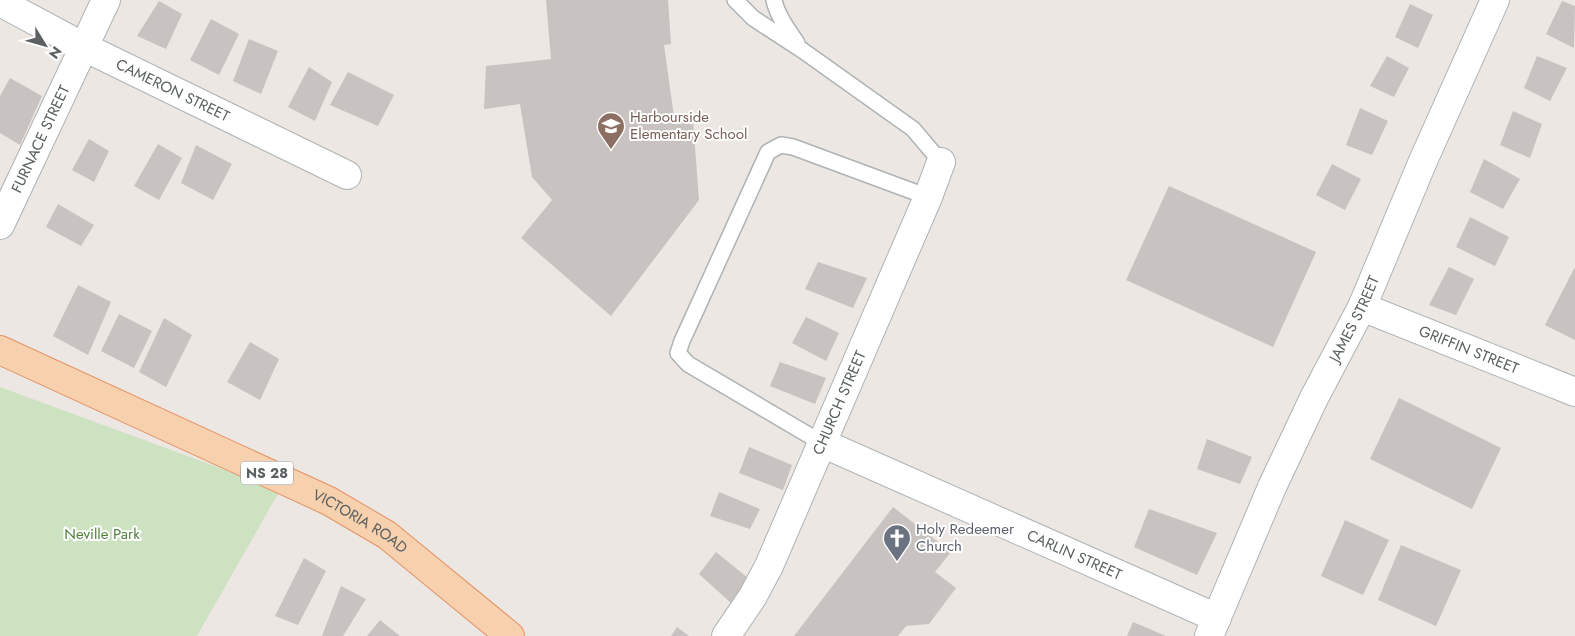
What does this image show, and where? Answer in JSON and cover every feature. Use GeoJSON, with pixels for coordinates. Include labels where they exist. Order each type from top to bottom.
{"type":"FeatureCollection","features":[{"type":"Feature","properties":{"kind":"main road","name":"VICTORIA ROAD"},"geometry":{"type":"LineString","coordinates":[[0,350],[330,501],[387,535],[510,636]]}},
{"type":"Feature","properties":{"kind":"street","name":"FURNACE STREET"},"geometry":{"type":"LineString","coordinates":[[0,225],[106,0]]}},
{"type":"Feature","properties":{"kind":"street","name":"JAMES STREET"},"geometry":{"type":"LineString","coordinates":[[1213,627],[1272,487],[1314,398],[1362,307],[1423,162],[1495,0]]}},
{"type":"Feature","properties":{"kind":"street","name":"CAMERON STREET"},"geometry":{"type":"LineString","coordinates":[[0,2],[84,47],[347,174]]}},
{"type":"Feature","properties":{"kind":"street","name":"CHURCH STREET"},"geometry":{"type":"LineString","coordinates":[[726,636],[753,596],[769,566],[928,197],[941,162]]}},
{"type":"Feature","properties":{"kind":"street","name":"GRIFFIN STREET"},"geometry":{"type":"LineString","coordinates":[[1362,307],[1575,392]]}},
{"type":"Feature","properties":{"kind":"street","name":"CARLIN STREET"},"geometry":{"type":"LineString","coordinates":[[822,443],[1213,627]]}},
{"type":"Feature","properties":{"kind":"lane"},"geometry":{"type":"LineString","coordinates":[[734,0],[753,18],[802,50],[913,129],[941,162]]}},
{"type":"Feature","properties":{"kind":"lane"},"geometry":{"type":"LineString","coordinates":[[774,0],[788,30],[802,50]]}},
{"type":"Feature","properties":{"kind":"lane"},"geometry":{"type":"LineString","coordinates":[[822,443],[688,364],[678,353],[682,341],[768,152],[781,145],[793,147],[928,197]]}},
{"type":"Feature","properties":{"kind":"green space","name":"Neville Park"},"geometry":{"type":"Polygon","coordinates":[[[0,387],[280,490],[197,636],[0,636],[0,387]]]}},
{"type":"Feature","properties":{"kind":"building","name":"Harbourside Elementary School"},"geometry":{"type":"Polygon","coordinates":[[[546,0],[668,0],[671,44],[664,45],[675,124],[693,121],[699,200],[611,316],[521,238],[552,200],[532,177],[520,104],[484,109],[486,66],[551,59],[546,0]]]}},
{"type":"Feature","properties":{"kind":"building"},"geometry":{"type":"Polygon","coordinates":[[[159,1],[182,14],[166,49],[137,36],[159,1]]]}},
{"type":"Feature","properties":{"kind":"building"},"geometry":{"type":"Polygon","coordinates":[[[1562,1],[1575,6],[1574,48],[1546,34],[1562,1]]]}},
{"type":"Feature","properties":{"kind":"building"},"geometry":{"type":"Polygon","coordinates":[[[1410,4],[1433,15],[1418,48],[1395,37],[1410,4]]]}},
{"type":"Feature","properties":{"kind":"building"},"geometry":{"type":"Polygon","coordinates":[[[211,19],[239,34],[219,75],[190,60],[211,19]]]}},
{"type":"Feature","properties":{"kind":"building"},"geometry":{"type":"Polygon","coordinates":[[[249,39],[278,51],[261,94],[233,81],[249,39]]]}},
{"type":"Feature","properties":{"kind":"building"},"geometry":{"type":"Polygon","coordinates":[[[1387,56],[1409,68],[1394,97],[1370,86],[1387,56]]]}},
{"type":"Feature","properties":{"kind":"building"},"geometry":{"type":"Polygon","coordinates":[[[1537,56],[1567,68],[1550,101],[1524,88],[1537,56]]]}},
{"type":"Feature","properties":{"kind":"building"},"geometry":{"type":"Polygon","coordinates":[[[309,67],[332,82],[315,121],[288,107],[309,67]]]}},
{"type":"Feature","properties":{"kind":"building"},"geometry":{"type":"Polygon","coordinates":[[[348,72],[394,95],[378,126],[330,105],[348,72]]]}},
{"type":"Feature","properties":{"kind":"building"},"geometry":{"type":"Polygon","coordinates":[[[10,78],[42,96],[20,145],[0,133],[0,96],[10,78]]]}},
{"type":"Feature","properties":{"kind":"building"},"geometry":{"type":"Polygon","coordinates":[[[1360,108],[1388,121],[1372,155],[1346,145],[1360,108]]]}},
{"type":"Feature","properties":{"kind":"building"},"geometry":{"type":"Polygon","coordinates":[[[1513,111],[1542,124],[1530,158],[1500,145],[1513,111]]]}},
{"type":"Feature","properties":{"kind":"building"},"geometry":{"type":"Polygon","coordinates":[[[89,139],[109,151],[94,182],[72,170],[89,139]]]}},
{"type":"Feature","properties":{"kind":"building"},"geometry":{"type":"Polygon","coordinates":[[[158,144],[182,158],[159,200],[134,186],[158,144]]]}},
{"type":"Feature","properties":{"kind":"building"},"geometry":{"type":"Polygon","coordinates":[[[196,145],[232,164],[213,200],[181,183],[196,145]]]}},
{"type":"Feature","properties":{"kind":"building"},"geometry":{"type":"Polygon","coordinates":[[[1484,159],[1520,179],[1503,209],[1470,192],[1484,159]]]}},
{"type":"Feature","properties":{"kind":"building"},"geometry":{"type":"Polygon","coordinates":[[[1332,164],[1361,179],[1345,210],[1316,195],[1332,164]]]}},
{"type":"Feature","properties":{"kind":"building"},"geometry":{"type":"Polygon","coordinates":[[[1169,186],[1316,252],[1273,347],[1126,280],[1169,186]]]}},
{"type":"Feature","properties":{"kind":"building"},"geometry":{"type":"Polygon","coordinates":[[[58,204],[94,225],[81,246],[46,227],[58,204]]]}},
{"type":"Feature","properties":{"kind":"building"},"geometry":{"type":"Polygon","coordinates":[[[1470,217],[1509,237],[1495,266],[1456,247],[1470,217]]]}},
{"type":"Feature","properties":{"kind":"building"},"geometry":{"type":"Polygon","coordinates":[[[818,262],[867,278],[853,308],[805,289],[818,262]]]}},
{"type":"Feature","properties":{"kind":"building"},"geometry":{"type":"Polygon","coordinates":[[[1449,267],[1474,279],[1456,315],[1429,305],[1449,267]]]}},
{"type":"Feature","properties":{"kind":"building"},"geometry":{"type":"Polygon","coordinates":[[[1575,267],[1575,340],[1545,325],[1575,267]]]}},
{"type":"Feature","properties":{"kind":"building"},"geometry":{"type":"Polygon","coordinates":[[[78,285],[111,302],[88,355],[53,336],[78,285]]]}},
{"type":"Feature","properties":{"kind":"building"},"geometry":{"type":"Polygon","coordinates":[[[119,314],[152,331],[134,368],[101,351],[119,314]]]}},
{"type":"Feature","properties":{"kind":"building"},"geometry":{"type":"Polygon","coordinates":[[[806,317],[839,333],[826,361],[792,343],[806,317]]]}},
{"type":"Feature","properties":{"kind":"building"},"geometry":{"type":"Polygon","coordinates":[[[164,318],[192,335],[166,387],[139,372],[164,318]]]}},
{"type":"Feature","properties":{"kind":"building"},"geometry":{"type":"Polygon","coordinates":[[[250,342],[279,359],[260,400],[227,382],[250,342]]]}},
{"type":"Feature","properties":{"kind":"building"},"geometry":{"type":"Polygon","coordinates":[[[780,362],[826,378],[815,404],[770,386],[780,362]]]}},
{"type":"Feature","properties":{"kind":"building"},"geometry":{"type":"Polygon","coordinates":[[[1399,398],[1501,448],[1472,509],[1370,459],[1399,398]]]}},
{"type":"Feature","properties":{"kind":"building"},"geometry":{"type":"Polygon","coordinates":[[[1207,439],[1252,457],[1240,484],[1197,469],[1207,439]]]}},
{"type":"Feature","properties":{"kind":"building"},"geometry":{"type":"Polygon","coordinates":[[[749,447],[792,465],[783,490],[739,473],[749,447]]]}},
{"type":"Feature","properties":{"kind":"building"},"geometry":{"type":"Polygon","coordinates":[[[719,492],[760,509],[750,529],[710,516],[719,492]]]}},
{"type":"Feature","properties":{"kind":"building","name":"Holy Redeemer Church"},"geometry":{"type":"Polygon","coordinates":[[[893,507],[951,552],[935,572],[956,588],[929,624],[906,626],[898,636],[794,636],[893,507]]]}},
{"type":"Feature","properties":{"kind":"building"},"geometry":{"type":"Polygon","coordinates":[[[1149,509],[1217,533],[1197,575],[1134,547],[1149,509]]]}},
{"type":"Feature","properties":{"kind":"building"},"geometry":{"type":"Polygon","coordinates":[[[1345,520],[1389,540],[1363,595],[1321,576],[1345,520]]]}},
{"type":"Feature","properties":{"kind":"building"},"geometry":{"type":"Polygon","coordinates":[[[1401,545],[1461,570],[1436,626],[1378,600],[1401,545]]]}},
{"type":"Feature","properties":{"kind":"building"},"geometry":{"type":"Polygon","coordinates":[[[716,552],[748,578],[731,603],[699,574],[716,552]]]}},
{"type":"Feature","properties":{"kind":"building"},"geometry":{"type":"Polygon","coordinates":[[[304,558],[326,571],[298,625],[275,616],[304,558]]]}},
{"type":"Feature","properties":{"kind":"building"},"geometry":{"type":"Polygon","coordinates":[[[341,586],[366,599],[343,636],[322,636],[341,586]]]}},
{"type":"Feature","properties":{"kind":"building"},"geometry":{"type":"Polygon","coordinates":[[[380,620],[400,636],[367,636],[380,620]]]}},
{"type":"Feature","properties":{"kind":"building"},"geometry":{"type":"Polygon","coordinates":[[[1133,622],[1166,636],[1127,636],[1133,622]]]}},
{"type":"Feature","properties":{"kind":"building"},"geometry":{"type":"Polygon","coordinates":[[[677,627],[689,636],[671,636],[677,627]]]}},
{"type":"Feature","properties":{"kind":"place","name":"Harbourside Elementary School"},"geometry":{"type":"Point","coordinates":[611,150]}},
{"type":"Feature","properties":{"kind":"place","name":"Holy Redeemer Church"},"geometry":{"type":"Point","coordinates":[897,562]}}]}
